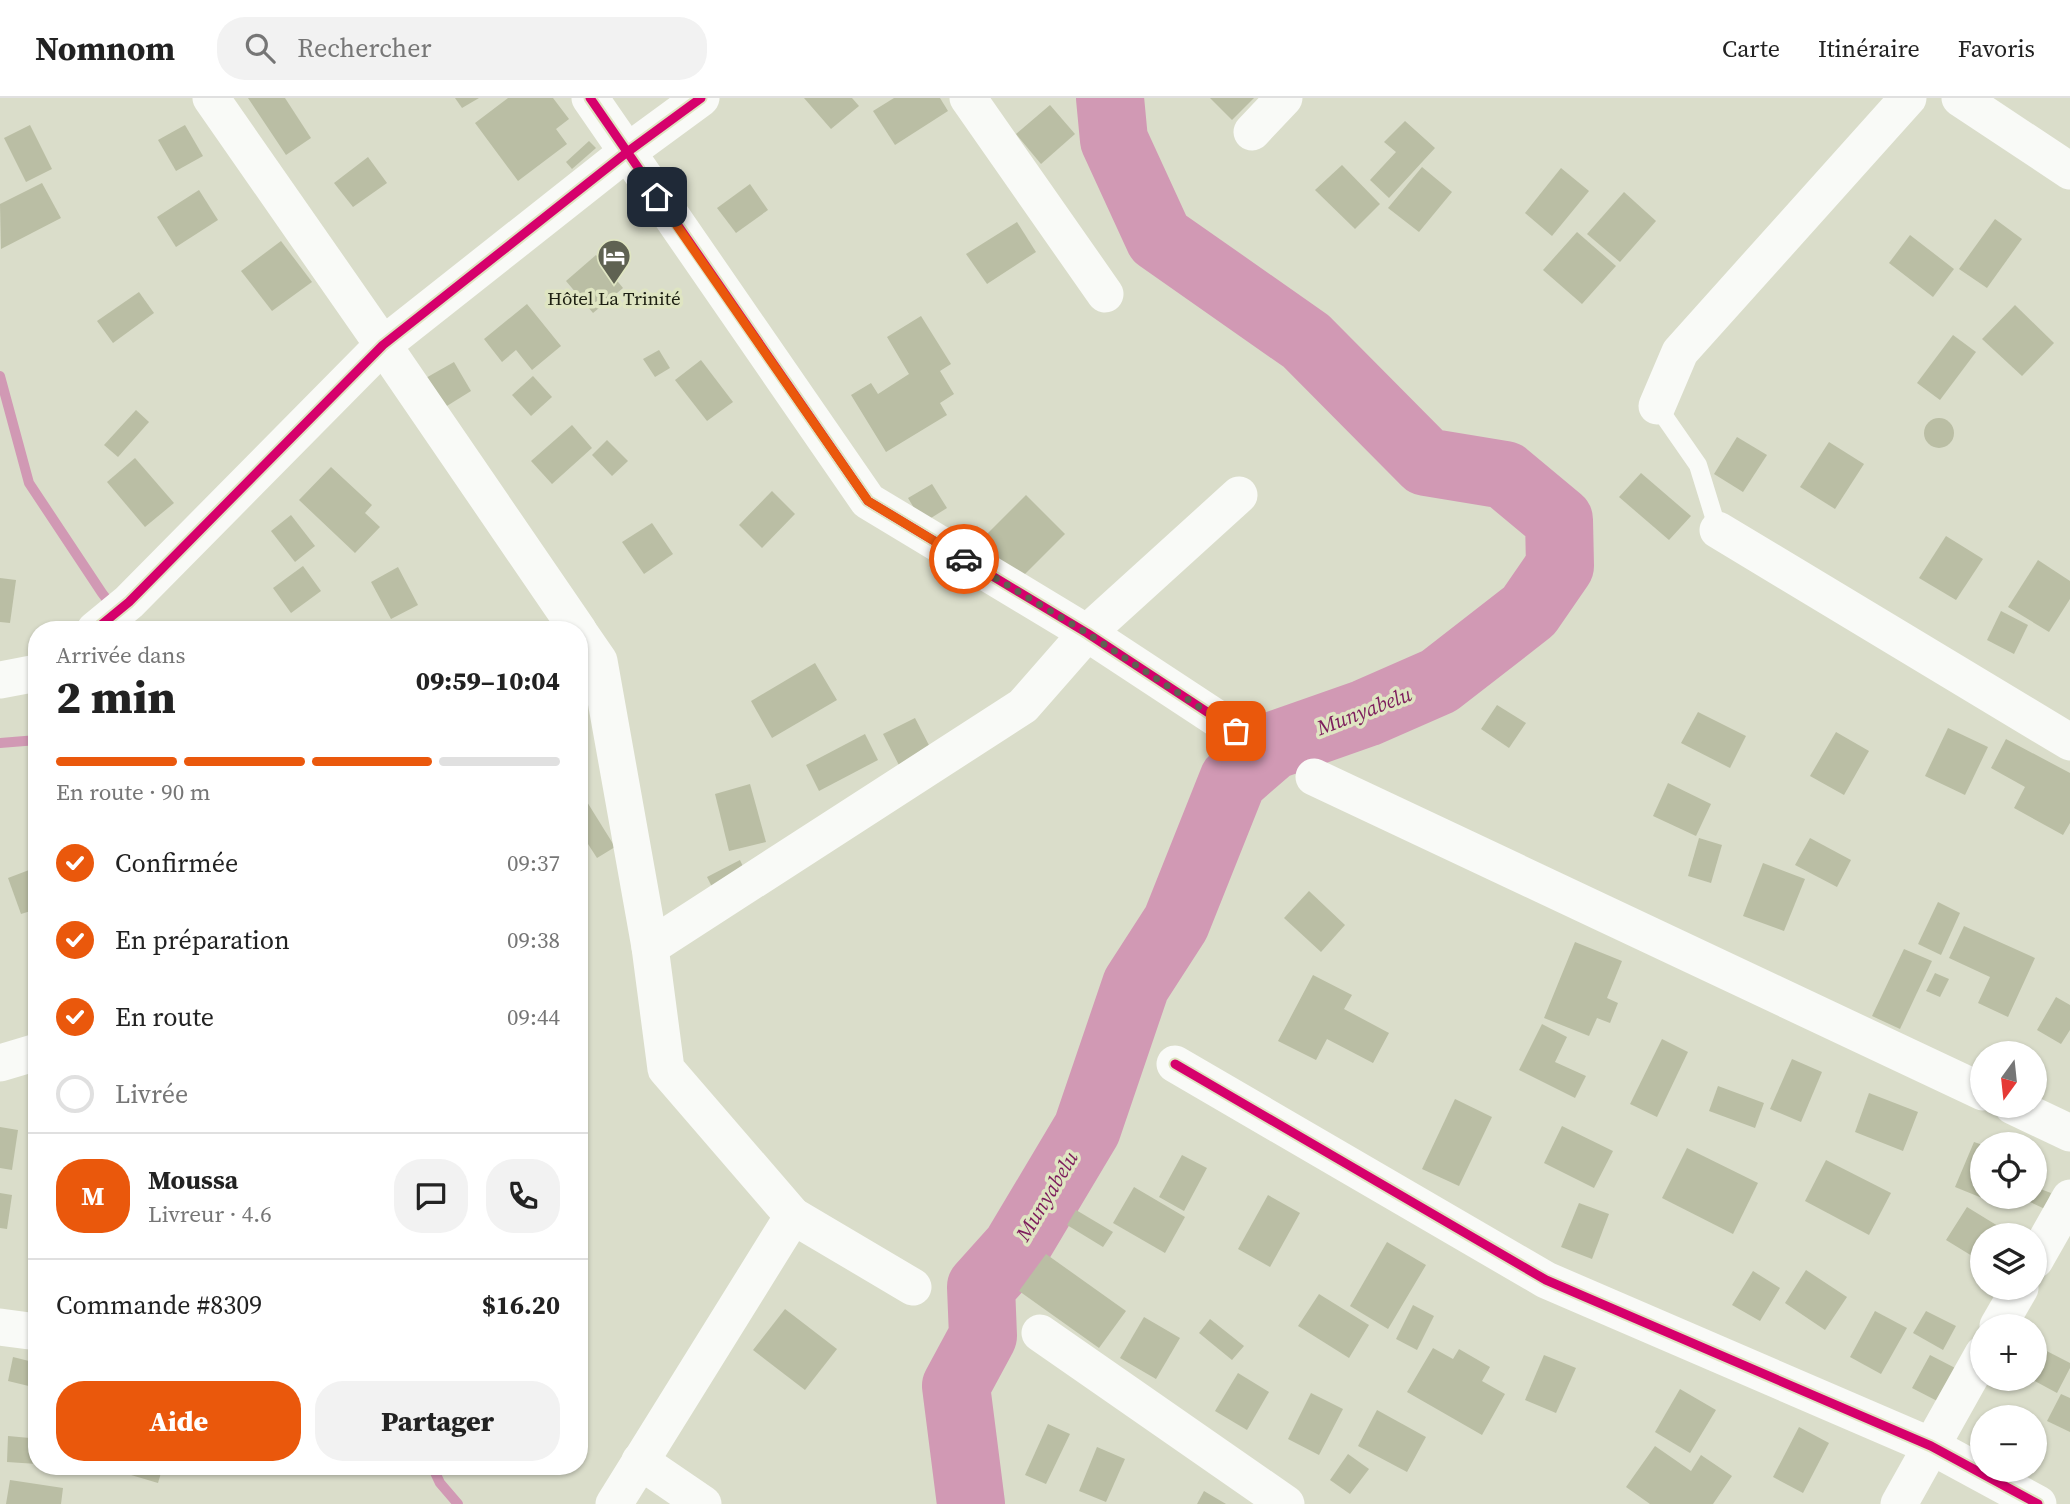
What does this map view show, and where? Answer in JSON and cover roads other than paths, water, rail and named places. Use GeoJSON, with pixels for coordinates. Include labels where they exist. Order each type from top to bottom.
{"type":"FeatureCollection","features":[{"type":"Feature","properties":{"kind":"street"},"geometry":{"type":"LineString","coordinates":[[211,98],[572,621]]}},
{"type":"Feature","properties":{"kind":"street"},"geometry":{"type":"LineString","coordinates":[[590,98],[868,501],[1087,633],[1236,731]]}},
{"type":"Feature","properties":{"kind":"street"},"geometry":{"type":"LineString","coordinates":[[110,618],[383,345],[626,153],[701,98]]}},
{"type":"Feature","properties":{"kind":"street"},"geometry":{"type":"LineString","coordinates":[[968,98],[1105,294]]}},
{"type":"Feature","properties":{"kind":"street"},"geometry":{"type":"LineString","coordinates":[[1252,132],[1284,98]]}},
{"type":"Feature","properties":{"kind":"street"},"geometry":{"type":"LineString","coordinates":[[1657,406],[1680,352],[1908,98]]}},
{"type":"Feature","properties":{"kind":"street"},"geometry":{"type":"LineString","coordinates":[[1960,98],[2070,171]]}},
{"type":"Feature","properties":{"kind":"street"},"geometry":{"type":"LineString","coordinates":[[650,947],[1023,706],[1087,633],[1239,495]]}},
{"type":"Feature","properties":{"kind":"street"},"geometry":{"type":"LineString","coordinates":[[1718,530],[2070,742]]}},
{"type":"Feature","properties":{"kind":"street"},"geometry":{"type":"LineString","coordinates":[[588,644],[599,661],[650,947],[666,1069],[793,1216],[914,1287]]}},
{"type":"Feature","properties":{"kind":"street"},"geometry":{"type":"LineString","coordinates":[[0,680],[28,675]]}},
{"type":"Feature","properties":{"kind":"street"},"geometry":{"type":"LineString","coordinates":[[1314,777],[1970,1086]]}},
{"type":"Feature","properties":{"kind":"street"},"geometry":{"type":"LineString","coordinates":[[0,1063],[28,1055]]}},
{"type":"Feature","properties":{"kind":"street"},"geometry":{"type":"LineString","coordinates":[[1175,1064],[1546,1280],[1931,1446],[2038,1504]]}},
{"type":"Feature","properties":{"kind":"street"},"geometry":{"type":"LineString","coordinates":[[2038,1118],[2070,1133]]}},
{"type":"Feature","properties":{"kind":"street"},"geometry":{"type":"LineString","coordinates":[[2047,1239],[2070,1198]]}},
{"type":"Feature","properties":{"kind":"street"},"geometry":{"type":"LineString","coordinates":[[614,1504],[793,1216]]}},
{"type":"Feature","properties":{"kind":"street"},"geometry":{"type":"LineString","coordinates":[[0,1327],[28,1331]]}},
{"type":"Feature","properties":{"kind":"street"},"geometry":{"type":"LineString","coordinates":[[1040,1333],[1286,1504]]}},
{"type":"Feature","properties":{"kind":"street"},"geometry":{"type":"LineString","coordinates":[[1899,1504],[1970,1377]]}},
{"type":"Feature","properties":{"kind":"street"},"geometry":{"type":"LineString","coordinates":[[640,1461],[703,1504]]}},
{"type":"Feature","properties":{"kind":"lane"},"geometry":{"type":"LineString","coordinates":[[1657,406],[1699,464],[1718,530]]}},
{"type":"Feature","properties":{"kind":"waterway","name":"Munyabelu"},"geometry":{"type":"LineString","coordinates":[[971,1504],[956,1386],[983,1336],[981,1287],[1016,1248],[1087,1129],[1136,985],[1176,923],[1233,780],[1272,746],[1366,713],[1439,681],[1529,611],[1560,566],[1559,520],[1505,475],[1426,462],[1306,341],[1159,238],[1114,140],[1110,98]]}},
{"type":"Feature","properties":{"kind":"waterway"},"geometry":{"type":"LineString","coordinates":[[0,376],[29,483],[123,621]]}},
{"type":"Feature","properties":{"kind":"waterway"},"geometry":{"type":"LineString","coordinates":[[0,743],[28,741]]}},
{"type":"Feature","properties":{"kind":"waterway"},"geometry":{"type":"LineString","coordinates":[[436,1475],[458,1504]]}},
{"type":"Feature","properties":{"kind":"place","name":"Hôtel La Trinité"},"geometry":{"type":"Point","coordinates":[614,286]}}]}
